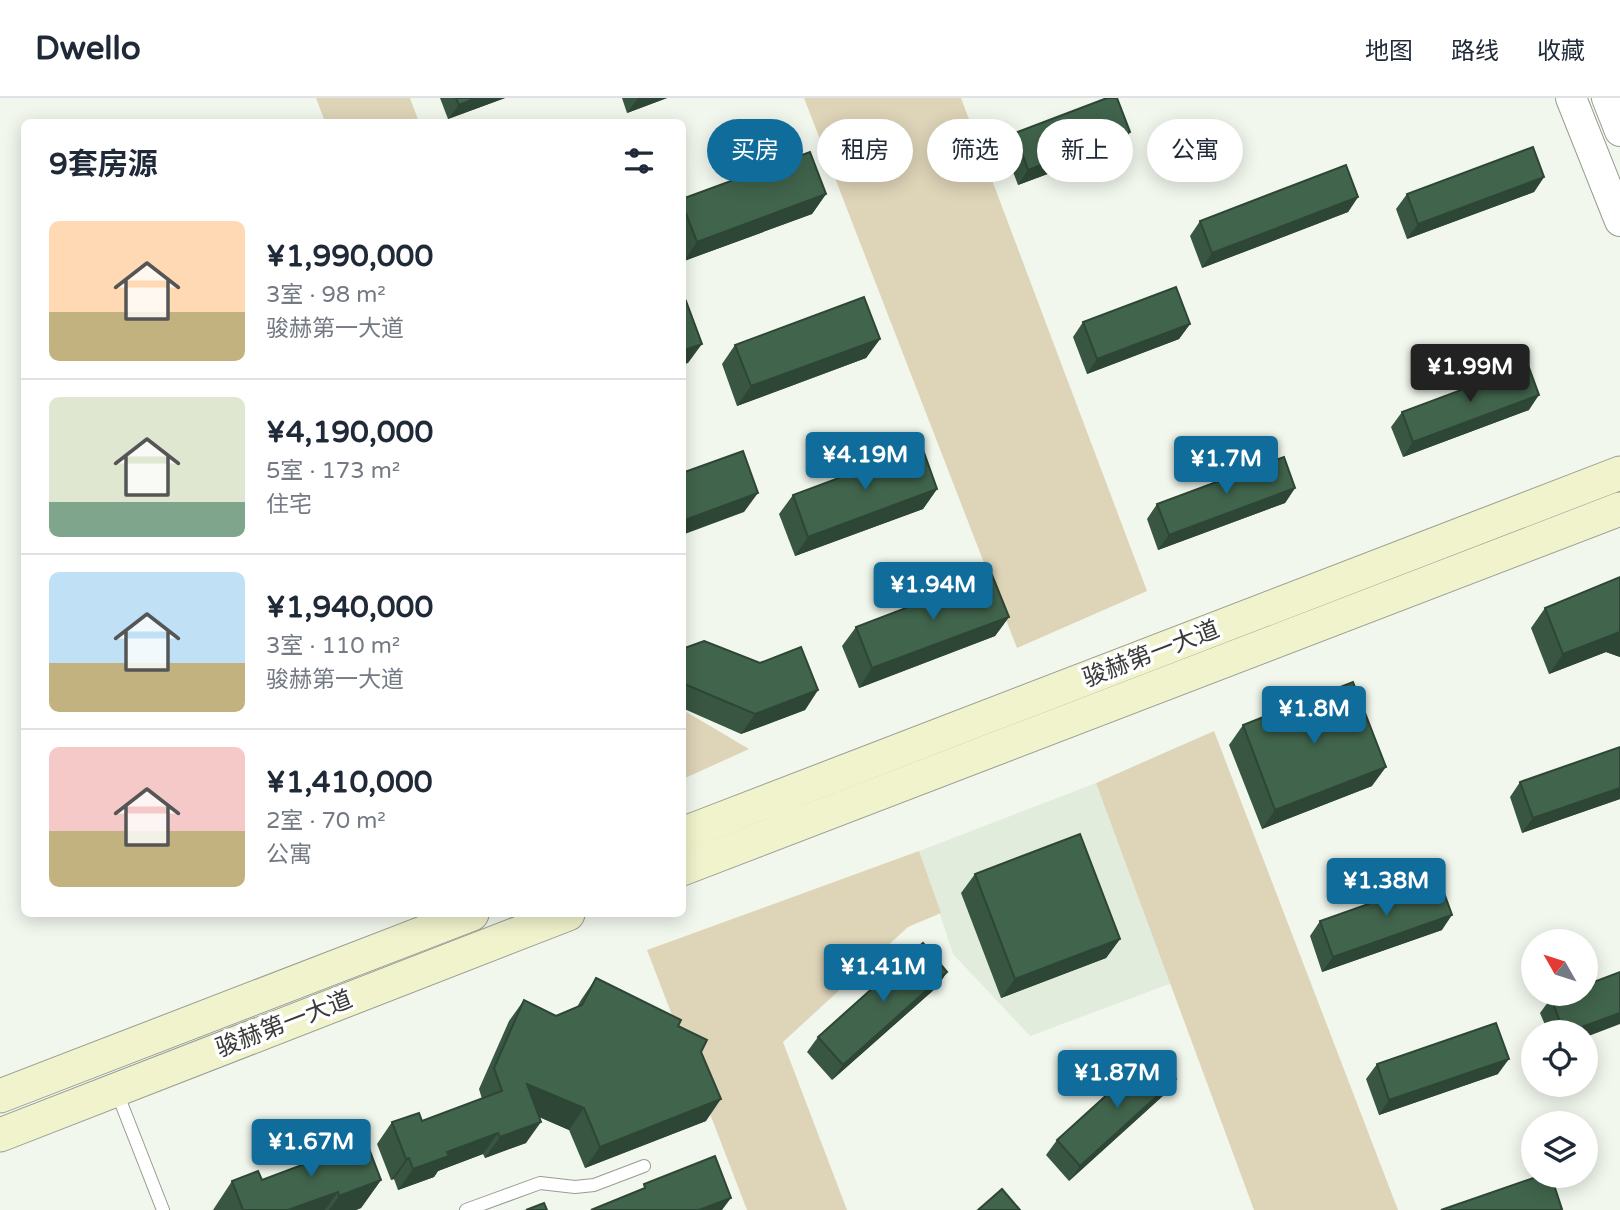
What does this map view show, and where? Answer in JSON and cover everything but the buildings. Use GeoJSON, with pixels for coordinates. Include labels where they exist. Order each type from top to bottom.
{"type":"FeatureCollection","features":[{"type":"Feature","properties":{"kind":"main road","name":"骏赫第一大道"},"geometry":{"type":"LineString","coordinates":[[686,832],[1620,473]]}},
{"type":"Feature","properties":{"kind":"main road","name":"骏赫第一大道"},"geometry":{"type":"LineString","coordinates":[[686,867],[1620,509]]}},
{"type":"Feature","properties":{"kind":"main road","name":"骏赫第一大道"},"geometry":{"type":"LineString","coordinates":[[0,1096],[464,917]]}},
{"type":"Feature","properties":{"kind":"main road","name":"骏赫第一大道"},"geometry":{"type":"LineString","coordinates":[[0,1135],[560,917]]}},
{"type":"Feature","properties":{"kind":"street"},"geometry":{"type":"LineString","coordinates":[[1571,98],[1620,220]]}},
{"type":"Feature","properties":{"kind":"street"},"geometry":{"type":"LineString","coordinates":[[1607,98],[1620,131]]}},
{"type":"Feature","properties":{"kind":"lane"},"geometry":{"type":"LineString","coordinates":[[116,1090],[163,1210]]}},
{"type":"Feature","properties":{"kind":"lane"},"geometry":{"type":"LineString","coordinates":[[466,1210],[540,1183],[575,1187],[594,1185],[644,1166]]}},
{"type":"Feature","properties":{"kind":"shaded area"},"geometry":{"type":"Polygon","coordinates":[[[316,98],[410,98],[418,119],[324,119],[316,98]]]}},
{"type":"Feature","properties":{"kind":"shaded area"},"geometry":{"type":"Polygon","coordinates":[[[804,98],[961,98],[969,119],[927,119],[927,182],[993,182],[1147,591],[1017,648],[837,182],[913,182],[913,119],[817,119],[817,132],[804,98]]]}},
{"type":"Feature","properties":{"kind":"shaded area"},"geometry":{"type":"Polygon","coordinates":[[[686,712],[749,749],[686,778],[686,712]]]}},
{"type":"Feature","properties":{"kind":"shaded area"},"geometry":{"type":"Polygon","coordinates":[[[1214,731],[1398,1210],[1254,1210],[1096,783],[1214,731]]]}},
{"type":"Feature","properties":{"kind":"shaded area"},"geometry":{"type":"Polygon","coordinates":[[[1096,783],[1172,983],[1030,1036],[953,954],[919,851],[1096,783]]]}},
{"type":"Feature","properties":{"kind":"shaded area"},"geometry":{"type":"Polygon","coordinates":[[[919,851],[941,913],[908,927],[783,1042],[847,1210],[747,1210],[647,950],[919,851]]]}}]}
